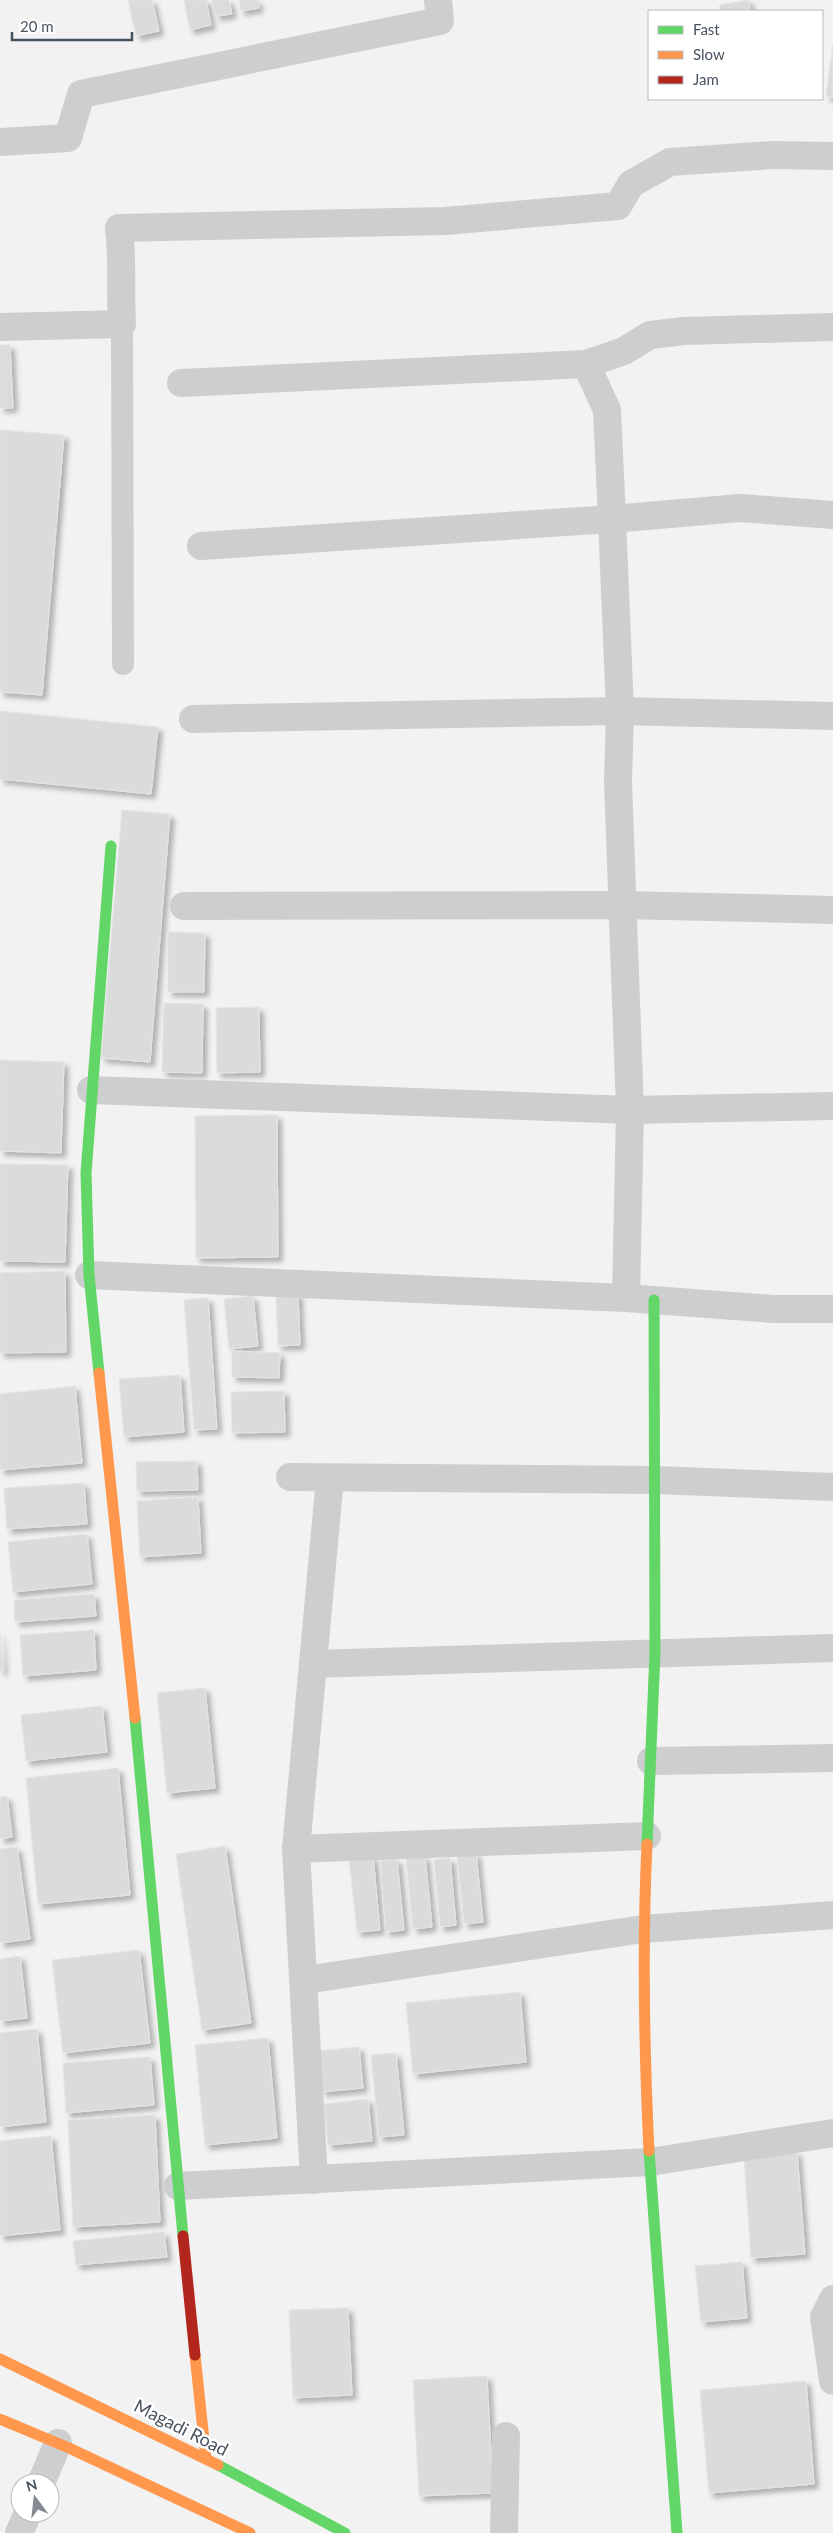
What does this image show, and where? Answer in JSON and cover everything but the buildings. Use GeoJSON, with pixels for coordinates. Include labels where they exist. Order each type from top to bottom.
{"type":"FeatureCollection","features":[{"type":"Feature","properties":{"kind":"street"},"geometry":{"type":"LineString","coordinates":[[0,142],[68,138],[81,94],[440,21],[438,0]]}},
{"type":"Feature","properties":{"kind":"street"},"geometry":{"type":"LineString","coordinates":[[0,327],[122,324],[120,292],[123,262],[119,228],[445,221],[618,206],[631,184],[670,162],[773,155],[833,156]]}},
{"type":"Feature","properties":{"kind":"street"},"geometry":{"type":"LineString","coordinates":[[181,383],[586,364],[624,351],[650,335],[684,331],[833,326]]}},
{"type":"Feature","properties":{"kind":"street"},"geometry":{"type":"LineString","coordinates":[[586,364],[607,410],[612,520],[620,711],[618,782],[630,1110],[626,1298]]}},
{"type":"Feature","properties":{"kind":"street"},"geometry":{"type":"LineString","coordinates":[[201,546],[612,520],[740,508],[833,515]]}},
{"type":"Feature","properties":{"kind":"street"},"geometry":{"type":"LineString","coordinates":[[193,719],[620,711],[833,716]]}},
{"type":"Feature","properties":{"kind":"street"},"geometry":{"type":"LineString","coordinates":[[111,846],[86,1173],[89,1275],[139,1752],[178,2186],[206,2459]]}},
{"type":"Feature","properties":{"kind":"street"},"geometry":{"type":"LineString","coordinates":[[184,906],[622,904],[833,910]]}},
{"type":"Feature","properties":{"kind":"street"},"geometry":{"type":"LineString","coordinates":[[91,1090],[630,1110],[833,1106]]}},
{"type":"Feature","properties":{"kind":"street"},"geometry":{"type":"LineString","coordinates":[[89,1275],[626,1298],[774,1309],[833,1309]]}},
{"type":"Feature","properties":{"kind":"street"},"geometry":{"type":"LineString","coordinates":[[654,1300],[656,1652],[643,1928],[643,2020],[650,2162],[677,2533]]}},
{"type":"Feature","properties":{"kind":"street"},"geometry":{"type":"LineString","coordinates":[[290,1477],[655,1480],[833,1486]]}},
{"type":"Feature","properties":{"kind":"street"},"geometry":{"type":"LineString","coordinates":[[314,2180],[305,1980],[296,1849],[330,1478]]}},
{"type":"Feature","properties":{"kind":"street"},"geometry":{"type":"LineString","coordinates":[[313,1664],[833,1648]]}},
{"type":"Feature","properties":{"kind":"street"},"geometry":{"type":"LineString","coordinates":[[650,1762],[833,1758]]}},
{"type":"Feature","properties":{"kind":"street"},"geometry":{"type":"LineString","coordinates":[[296,1849],[647,1836]]}},
{"type":"Feature","properties":{"kind":"street"},"geometry":{"type":"LineString","coordinates":[[305,1980],[643,1928],[833,1915]]}},
{"type":"Feature","properties":{"kind":"street"},"geometry":{"type":"LineString","coordinates":[[178,2186],[650,2162],[833,2133]]}},
{"type":"Feature","properties":{"kind":"street"},"geometry":{"type":"LineString","coordinates":[[833,2299],[824,2317],[833,2381]]}},
{"type":"Feature","properties":{"kind":"street","name":"Magadi Road"},"geometry":{"type":"LineString","coordinates":[[0,2359],[206,2459],[345,2533]]}},
{"type":"Feature","properties":{"kind":"street"},"geometry":{"type":"LineString","coordinates":[[0,2419],[58,2443],[250,2533]]}},
{"type":"Feature","properties":{"kind":"street"},"geometry":{"type":"LineString","coordinates":[[504,2533],[506,2436]]}},
{"type":"Feature","properties":{"kind":"street"},"geometry":{"type":"LineString","coordinates":[[45,2473],[58,2443]]}},
{"type":"Feature","properties":{"kind":"lane"},"geometry":{"type":"LineString","coordinates":[[122,324],[123,664]]}},
{"type":"Feature","properties":{"kind":"traffic: fast"},"geometry":{"type":"LineString","coordinates":[[99,1373],[89,1275],[86,1173],[111,846]]}},
{"type":"Feature","properties":{"kind":"traffic: fast"},"geometry":{"type":"LineString","coordinates":[[647,1844],[655,1652],[654,1300]]}},
{"type":"Feature","properties":{"kind":"traffic: fast"},"geometry":{"type":"LineString","coordinates":[[135,1718],[183,2236]]}},
{"type":"Feature","properties":{"kind":"traffic: fast"},"geometry":{"type":"LineString","coordinates":[[649,2151],[677,2533]]}},
{"type":"Feature","properties":{"kind":"traffic: fast"},"geometry":{"type":"LineString","coordinates":[[218,2465],[345,2533]]}},
{"type":"Feature","properties":{"kind":"traffic: slow"},"geometry":{"type":"LineString","coordinates":[[99,1373],[135,1718]]}},
{"type":"Feature","properties":{"kind":"traffic: slow"},"geometry":{"type":"LineString","coordinates":[[647,1844],[644,1998],[649,2151]]}},
{"type":"Feature","properties":{"kind":"traffic: slow"},"geometry":{"type":"LineString","coordinates":[[195,2355],[206,2459]]}},
{"type":"Feature","properties":{"kind":"traffic: slow"},"geometry":{"type":"LineString","coordinates":[[0,2359],[218,2465]]}},
{"type":"Feature","properties":{"kind":"traffic: slow"},"geometry":{"type":"LineString","coordinates":[[0,2419],[69,2448],[250,2533]]}},
{"type":"Feature","properties":{"kind":"traffic: jam"},"geometry":{"type":"LineString","coordinates":[[183,2236],[195,2355]]}}]}
